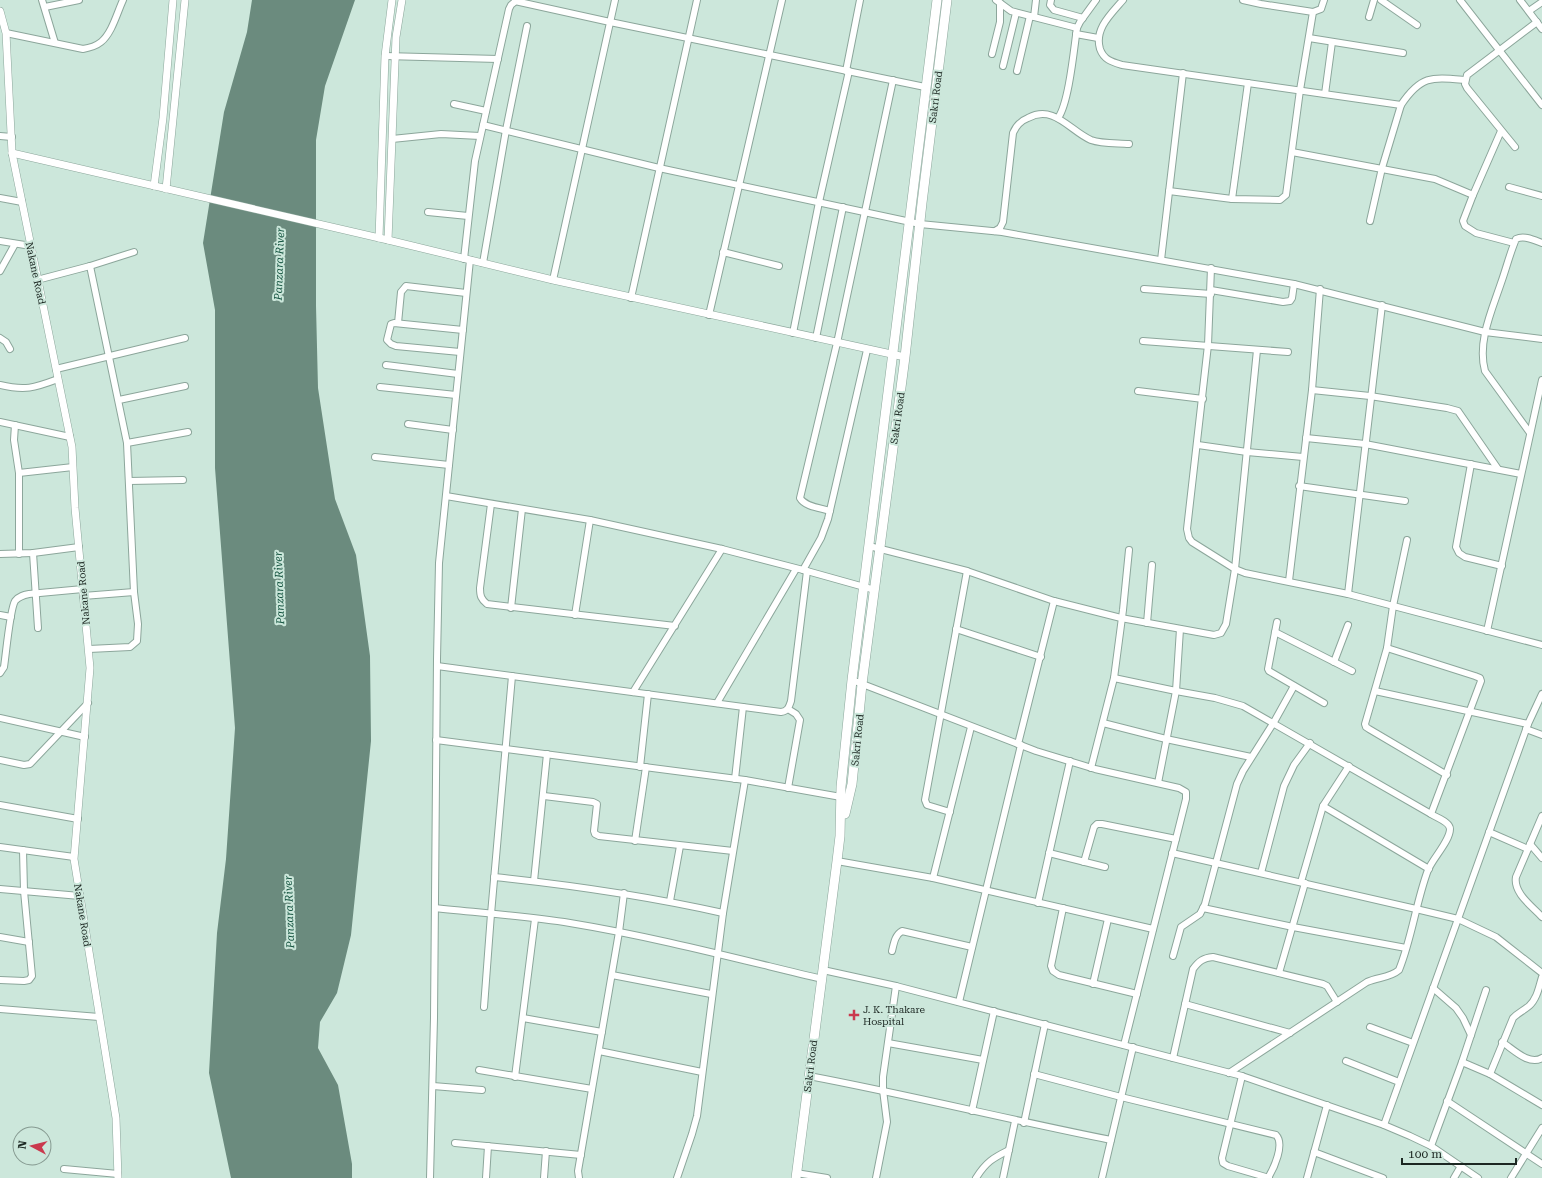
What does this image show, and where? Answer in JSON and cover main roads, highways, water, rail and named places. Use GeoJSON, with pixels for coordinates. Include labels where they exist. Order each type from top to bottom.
{"type":"FeatureCollection","features":[{"type":"Feature","properties":{"kind":"main road","name":"Sakri Road"},"geometry":{"type":"LineString","coordinates":[[796,1175],[840,836],[841,797],[852,680],[936,0]]}},
{"type":"Feature","properties":{"kind":"main road","name":"Sakri Road"},"geometry":{"type":"LineString","coordinates":[[840,836],[852,784],[862,684],[905,357],[947,0]]}},
{"type":"Feature","properties":{"kind":"water","name":"Panzara River"},"geometry":{"type":"Polygon","coordinates":[[[252,0],[355,0],[325,86],[316,140],[316,306],[318,388],[335,499],[356,555],[370,656],[371,741],[351,935],[337,993],[320,1022],[318,1048],[338,1085],[352,1164],[352,1178],[231,1178],[209,1073],[217,933],[226,859],[235,728],[215,468],[215,310],[203,243],[224,112],[247,32],[252,0]]]}},
{"type":"Feature","properties":{"kind":"place","name":"J. K. Thakare Hospital"},"geometry":{"type":"Point","coordinates":[854,1015]}}]}
